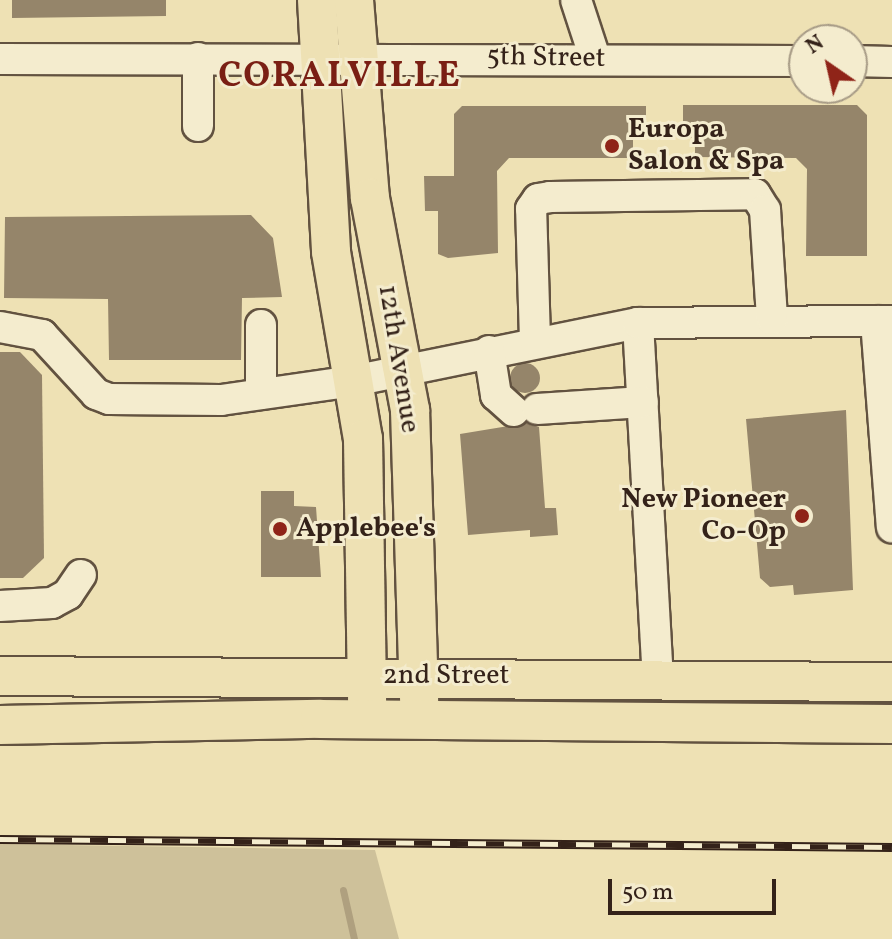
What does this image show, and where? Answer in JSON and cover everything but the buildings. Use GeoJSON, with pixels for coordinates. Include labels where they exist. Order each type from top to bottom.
{"type":"FeatureCollection","features":[{"type":"Feature","properties":{"kind":"main road","name":"12th Avenue"},"geometry":{"type":"LineString","coordinates":[[317,0],[317,56],[331,252],[363,439],[367,720]]}},
{"type":"Feature","properties":{"kind":"main road","name":"12th Avenue"},"geometry":{"type":"LineString","coordinates":[[354,0],[361,56],[370,198],[403,372],[414,473],[420,720]]}},
{"type":"Feature","properties":{"kind":"main road","name":"2nd Street"},"geometry":{"type":"LineString","coordinates":[[0,676],[658,677],[892,682]]}},
{"type":"Feature","properties":{"kind":"main road","name":"2nd Street"},"geometry":{"type":"LineString","coordinates":[[0,725],[367,720],[892,724]]}},
{"type":"Feature","properties":{"kind":"street"},"geometry":{"type":"LineString","coordinates":[[557,58],[575,0]]}},
{"type":"Feature","properties":{"kind":"street"},"geometry":{"type":"LineString","coordinates":[[575,0],[595,58]]}},
{"type":"Feature","properties":{"kind":"street","name":"5th Street"},"geometry":{"type":"LineString","coordinates":[[0,59],[361,56],[788,61]]}},
{"type":"Feature","properties":{"kind":"street"},"geometry":{"type":"LineString","coordinates":[[198,58],[198,126]]}},
{"type":"Feature","properties":{"kind":"street"},"geometry":{"type":"LineString","coordinates":[[868,61],[892,62]]}},
{"type":"Feature","properties":{"kind":"street"},"geometry":{"type":"LineString","coordinates":[[535,340],[531,209],[538,199],[550,197],[755,194],[765,210],[772,319]]}},
{"type":"Feature","properties":{"kind":"street"},"geometry":{"type":"LineString","coordinates":[[0,327],[42,335],[96,394],[109,399],[261,394],[353,381],[535,340],[638,323],[772,319],[884,321],[892,527]]}},
{"type":"Feature","properties":{"kind":"street"},"geometry":{"type":"LineString","coordinates":[[638,323],[658,677]]}},
{"type":"Feature","properties":{"kind":"street"},"geometry":{"type":"LineString","coordinates":[[261,325],[261,394]]}},
{"type":"Feature","properties":{"kind":"street"},"geometry":{"type":"LineString","coordinates":[[489,351],[496,395],[525,410],[643,402]]}},
{"type":"Feature","properties":{"kind":"street"},"geometry":{"type":"LineString","coordinates":[[0,606],[52,603],[81,575]]}},
{"type":"Feature","properties":{"kind":"shaded area"},"geometry":{"type":"Polygon","coordinates":[[[0,844],[375,850],[399,939],[0,939],[0,844]]]}},
{"type":"Feature","properties":{"kind":"waterway"},"geometry":{"type":"LineString","coordinates":[[343,890],[354,939]]}},
{"type":"Feature","properties":{"kind":"railway"},"geometry":{"type":"LineString","coordinates":[[0,839],[892,847]]}},
{"type":"Feature","properties":{"kind":"place","name":"Europa Salon & Spa"},"geometry":{"type":"Point","coordinates":[612,146]}},
{"type":"Feature","properties":{"kind":"place","name":"New Pioneer Co-Op"},"geometry":{"type":"Point","coordinates":[802,516]}},
{"type":"Feature","properties":{"kind":"place","name":"Applebee's"},"geometry":{"type":"Point","coordinates":[280,529]}},
{"type":"Feature","properties":{"kind":"district","name":"CORALVILLE"},"geometry":{"type":"Point","coordinates":[340,78]}}]}
